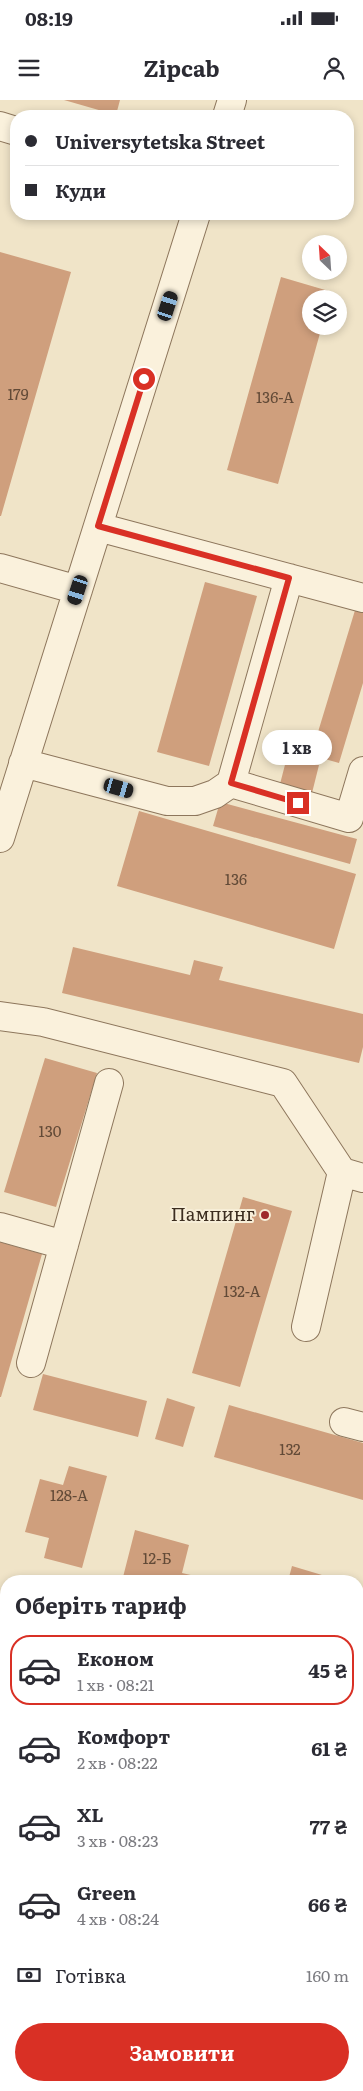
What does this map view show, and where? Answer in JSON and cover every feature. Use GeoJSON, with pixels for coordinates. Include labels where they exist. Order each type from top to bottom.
{"type":"FeatureCollection","features":[{"type":"Feature","properties":{"kind":"street"},"geometry":{"type":"LineString","coordinates":[[0,838],[194,220]]}},
{"type":"Feature","properties":{"kind":"street"},"geometry":{"type":"LineString","coordinates":[[98,526],[363,598]]}},
{"type":"Feature","properties":{"kind":"street"},"geometry":{"type":"LineString","coordinates":[[0,568],[78,590]]}},
{"type":"Feature","properties":{"kind":"street"},"geometry":{"type":"LineString","coordinates":[[23,764],[166,801],[195,801],[215,794],[231,783],[289,578]]}},
{"type":"Feature","properties":{"kind":"street"},"geometry":{"type":"LineString","coordinates":[[231,783],[350,818],[363,771]]}},
{"type":"Feature","properties":{"kind":"street"},"geometry":{"type":"LineString","coordinates":[[0,1016],[43,1022],[282,1083],[352,1175],[306,1327]]}},
{"type":"Feature","properties":{"kind":"street"},"geometry":{"type":"LineString","coordinates":[[31,1363],[109,1083]]}},
{"type":"Feature","properties":{"kind":"street"},"geometry":{"type":"LineString","coordinates":[[0,1227],[64,1245]]}},
{"type":"Feature","properties":{"kind":"building"},"geometry":{"type":"Polygon","coordinates":[[[64,100],[120,100],[117,110],[99,110],[64,100]]]}},
{"type":"Feature","properties":{"kind":"building"},"geometry":{"type":"Polygon","coordinates":[[[0,252],[71,272],[1,516],[0,516],[0,252]]]}},
{"type":"Feature","properties":{"kind":"building"},"geometry":{"type":"Polygon","coordinates":[[[281,277],[325,290],[302,290],[302,335],[319,335],[278,484],[227,470],[281,277]]]}},
{"type":"Feature","properties":{"kind":"building"},"geometry":{"type":"Polygon","coordinates":[[[205,582],[257,596],[209,766],[157,752],[205,582]]]}},
{"type":"Feature","properties":{"kind":"building"},"geometry":{"type":"Polygon","coordinates":[[[356,607],[363,609],[363,683],[339,763],[311,755],[356,607]]]}},
{"type":"Feature","properties":{"kind":"building"},"geometry":{"type":"Polygon","coordinates":[[[287,757],[319,765],[312,793],[280,784],[287,757]]]}},
{"type":"Feature","properties":{"kind":"building"},"geometry":{"type":"Polygon","coordinates":[[[220,802],[357,839],[350,864],[213,826],[220,802]]]}},
{"type":"Feature","properties":{"kind":"building"},"geometry":{"type":"Polygon","coordinates":[[[139,811],[356,874],[334,949],[117,886],[139,811]]]}},
{"type":"Feature","properties":{"kind":"building"},"geometry":{"type":"Polygon","coordinates":[[[73,947],[190,975],[194,960],[223,967],[219,980],[363,1014],[363,1047],[359,1063],[62,993],[73,947]]]}},
{"type":"Feature","properties":{"kind":"building"},"geometry":{"type":"Polygon","coordinates":[[[45,1058],[97,1073],[56,1207],[4,1192],[45,1058]]]}},
{"type":"Feature","properties":{"kind":"building"},"geometry":{"type":"Polygon","coordinates":[[[243,1197],[292,1211],[240,1387],[192,1373],[243,1197]]]}},
{"type":"Feature","properties":{"kind":"building"},"geometry":{"type":"Polygon","coordinates":[[[0,1242],[42,1254],[1,1397],[0,1397],[0,1242]]]}},
{"type":"Feature","properties":{"kind":"building"},"geometry":{"type":"Polygon","coordinates":[[[43,1374],[147,1401],[138,1437],[33,1410],[43,1374]]]}},
{"type":"Feature","properties":{"kind":"building"},"geometry":{"type":"Polygon","coordinates":[[[167,1398],[195,1407],[183,1447],[155,1439],[167,1398]]]}},
{"type":"Feature","properties":{"kind":"building"},"geometry":{"type":"Polygon","coordinates":[[[229,1405],[363,1443],[363,1500],[214,1457],[229,1405]]]}},
{"type":"Feature","properties":{"kind":"building"},"geometry":{"type":"Polygon","coordinates":[[[69,1466],[107,1476],[82,1568],[44,1558],[49,1538],[25,1532],[40,1479],[63,1485],[69,1466]]]}},
{"type":"Feature","properties":{"kind":"building"},"geometry":{"type":"Polygon","coordinates":[[[135,1530],[189,1545],[182,1573],[191,1575],[124,1575],[135,1530]]]}},
{"type":"Feature","properties":{"kind":"building"},"geometry":{"type":"Polygon","coordinates":[[[292,1566],[322,1575],[290,1575],[292,1566]]]}},
{"type":"Feature","properties":{"kind":"place","name":"Пампинг"},"geometry":{"type":"Point","coordinates":[265,1215]}},
{"type":"Feature","properties":{"kind":"route"},"geometry":{"type":"LineString","coordinates":[[144,379],[98,526],[289,578],[231,783],[298,803]]}}]}
